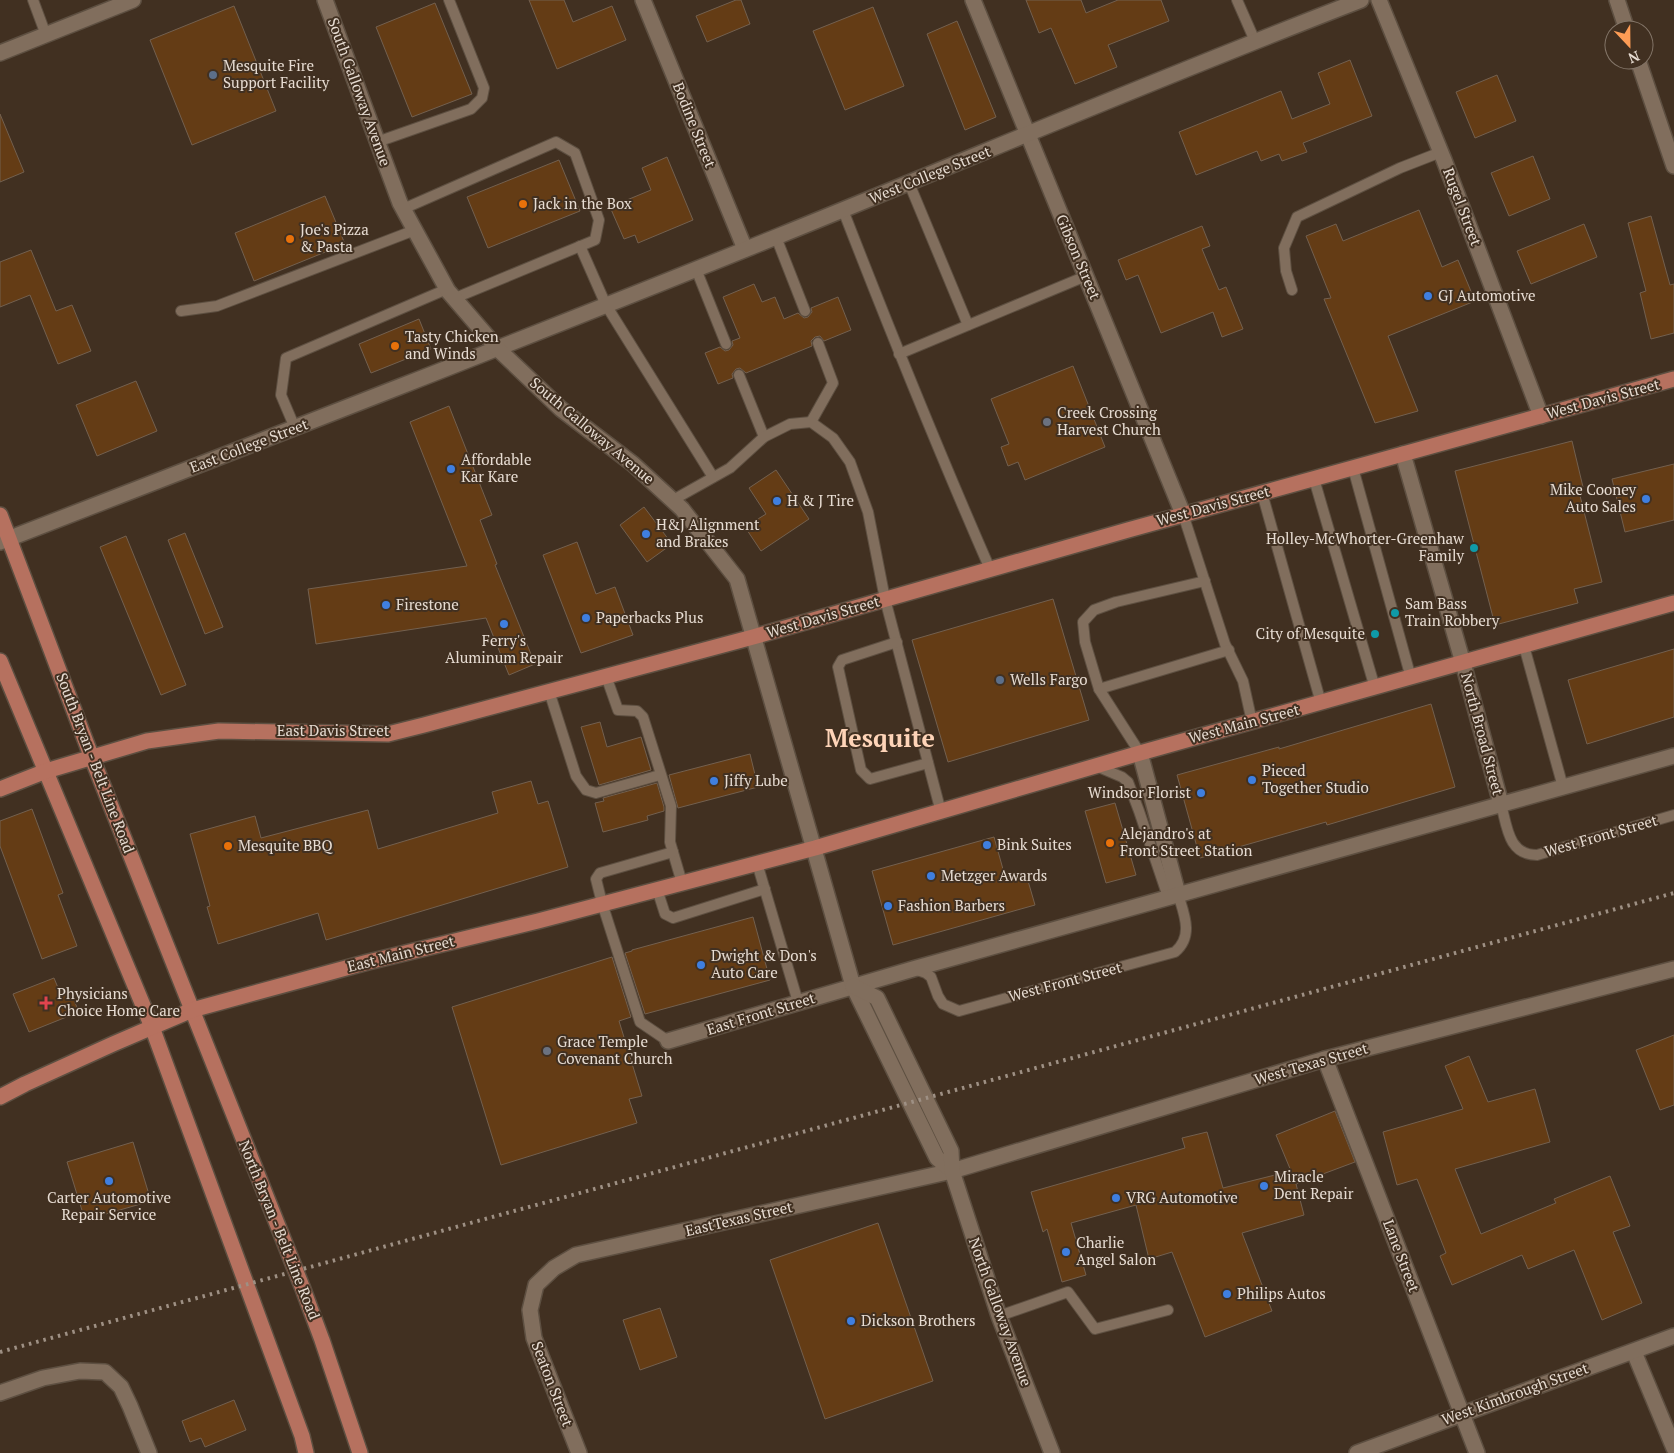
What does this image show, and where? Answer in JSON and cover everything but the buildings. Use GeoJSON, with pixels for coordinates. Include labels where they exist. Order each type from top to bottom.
{"type":"FeatureCollection","features":[{"type":"Feature","properties":{"kind":"main road","name":"West Davis Street"},"geometry":{"type":"LineString","coordinates":[[752,637],[1184,514],[1674,379]]}},
{"type":"Feature","properties":{"kind":"main road","name":"South Bryan - Belt Line Road"},"geometry":{"type":"LineString","coordinates":[[0,515],[5,541],[192,1010]]}},
{"type":"Feature","properties":{"kind":"main road","name":"West Main Street"},"geometry":{"type":"LineString","coordinates":[[815,848],[1140,753],[1674,603]]}},
{"type":"Feature","properties":{"kind":"main road","name":"East Davis Street"},"geometry":{"type":"LineString","coordinates":[[0,789],[46,772],[147,741],[219,731],[388,734],[752,637]]}},
{"type":"Feature","properties":{"kind":"main road"},"geometry":{"type":"LineString","coordinates":[[0,661],[152,1027],[299,1427],[306,1453]]}},
{"type":"Feature","properties":{"kind":"main road","name":"East Main Street"},"geometry":{"type":"LineString","coordinates":[[0,1097],[25,1084],[192,1010],[368,962],[602,904],[815,848]]}},
{"type":"Feature","properties":{"kind":"main road","name":"North Bryan - Belt Line Road"},"geometry":{"type":"LineString","coordinates":[[192,1010],[322,1340],[360,1453]]}},
{"type":"Feature","properties":{"kind":"street"},"geometry":{"type":"LineString","coordinates":[[0,53],[133,0]]}},
{"type":"Feature","properties":{"kind":"street","name":"South Galloway Avenue"},"geometry":{"type":"LineString","coordinates":[[325,0],[403,210],[451,294],[498,349],[561,410],[633,464],[673,500],[737,579],[752,637],[815,848]]}},
{"type":"Feature","properties":{"kind":"street","name":"Bodine Street"},"geometry":{"type":"LineString","coordinates":[[643,0],[745,250]]}},
{"type":"Feature","properties":{"kind":"street","name":"Gibson Street"},"geometry":{"type":"LineString","coordinates":[[973,0],[1184,514]]}},
{"type":"Feature","properties":{"kind":"street","name":"West College Street"},"geometry":{"type":"LineString","coordinates":[[498,349],[1255,41],[1361,0]]}},
{"type":"Feature","properties":{"kind":"street","name":"Rugel Street"},"geometry":{"type":"LineString","coordinates":[[1379,0],[1441,152],[1541,416]]}},
{"type":"Feature","properties":{"kind":"street"},"geometry":{"type":"LineString","coordinates":[[1617,0],[1624,20]]}},
{"type":"Feature","properties":{"kind":"street"},"geometry":{"type":"LineString","coordinates":[[1641,70],[1674,166]]}},
{"type":"Feature","properties":{"kind":"street","name":"East College Street"},"geometry":{"type":"LineString","coordinates":[[5,541],[498,349]]}},
{"type":"Feature","properties":{"kind":"street","name":"North Broad Street"},"geometry":{"type":"LineString","coordinates":[[1404,454],[1501,804]]}},
{"type":"Feature","properties":{"kind":"street"},"geometry":{"type":"LineString","coordinates":[[1140,753],[1173,896]]}},
{"type":"Feature","properties":{"kind":"street"},"geometry":{"type":"LineString","coordinates":[[853,986],[1674,756]]}},
{"type":"Feature","properties":{"kind":"street","name":"North Galloway Avenue"},"geometry":{"type":"LineString","coordinates":[[815,848],[853,986],[938,1158],[952,1170],[999,1316],[1052,1453]]}},
{"type":"Feature","properties":{"kind":"street","name":"West Texas Street"},"geometry":{"type":"LineString","coordinates":[[952,1170],[1326,1059],[1674,969]]}},
{"type":"Feature","properties":{"kind":"street","name":"East Front Street"},"geometry":{"type":"LineString","coordinates":[[668,1041],[853,986]]}},
{"type":"Feature","properties":{"kind":"street","name":"Lane Street"},"geometry":{"type":"LineString","coordinates":[[1326,1059],[1477,1453]]}},
{"type":"Feature","properties":{"kind":"street","name":"EastTexas Street"},"geometry":{"type":"LineString","coordinates":[[536,1285],[554,1268],[576,1255],[952,1170]]}},
{"type":"Feature","properties":{"kind":"street","name":"Seaton Street"},"geometry":{"type":"LineString","coordinates":[[536,1285],[530,1310],[534,1338],[579,1453]]}},
{"type":"Feature","properties":{"kind":"street","name":"West Kimbrough Street"},"geometry":{"type":"LineString","coordinates":[[1357,1453],[1674,1336]]}},
{"type":"Feature","properties":{"kind":"street"},"geometry":{"type":"LineString","coordinates":[[1634,1352],[1674,1448]]}},
{"type":"Feature","properties":{"kind":"street"},"geometry":{"type":"LineString","coordinates":[[0,1393],[52,1376],[80,1371],[105,1372],[121,1387],[149,1453]]}},
{"type":"Feature","properties":{"kind":"lane"},"geometry":{"type":"LineString","coordinates":[[33,0],[46,35]]}},
{"type":"Feature","properties":{"kind":"lane"},"geometry":{"type":"LineString","coordinates":[[377,142],[471,109],[482,98],[484,88],[448,0]]}},
{"type":"Feature","properties":{"kind":"lane"},"geometry":{"type":"LineString","coordinates":[[1237,0],[1255,41]]}},
{"type":"Feature","properties":{"kind":"lane"},"geometry":{"type":"LineString","coordinates":[[295,428],[281,395],[286,358],[596,240],[599,220],[575,153],[556,142],[403,210]]}},
{"type":"Feature","properties":{"kind":"lane"},"geometry":{"type":"LineString","coordinates":[[1292,290],[1286,271],[1284,248],[1297,217],[1400,168],[1441,152]]}},
{"type":"Feature","properties":{"kind":"lane"},"geometry":{"type":"LineString","coordinates":[[909,183],[968,325]]}},
{"type":"Feature","properties":{"kind":"lane"},"geometry":{"type":"LineString","coordinates":[[843,210],[958,499],[990,569]]}},
{"type":"Feature","properties":{"kind":"lane"},"geometry":{"type":"LineString","coordinates":[[181,311],[217,306],[415,230]]}},
{"type":"Feature","properties":{"kind":"lane"},"geometry":{"type":"LineString","coordinates":[[776,237],[805,311]]}},
{"type":"Feature","properties":{"kind":"lane"},"geometry":{"type":"LineString","coordinates":[[580,246],[606,305],[713,477]]}},
{"type":"Feature","properties":{"kind":"lane"},"geometry":{"type":"LineString","coordinates":[[696,269],[726,344]]}},
{"type":"Feature","properties":{"kind":"lane"},"geometry":{"type":"LineString","coordinates":[[899,354],[1086,276]]}},
{"type":"Feature","properties":{"kind":"lane"},"geometry":{"type":"LineString","coordinates":[[811,422],[833,383],[818,343]]}},
{"type":"Feature","properties":{"kind":"lane"},"geometry":{"type":"LineString","coordinates":[[739,376],[764,437]]}},
{"type":"Feature","properties":{"kind":"lane"},"geometry":{"type":"LineString","coordinates":[[673,500],[730,468],[764,437],[790,424],[811,422],[833,438],[850,462],[868,512],[886,599],[941,812]]}},
{"type":"Feature","properties":{"kind":"lane"},"geometry":{"type":"LineString","coordinates":[[1353,468],[1411,678]]}},
{"type":"Feature","properties":{"kind":"lane"},"geometry":{"type":"LineString","coordinates":[[1314,479],[1375,688]]}},
{"type":"Feature","properties":{"kind":"lane"},"geometry":{"type":"LineString","coordinates":[[1262,493],[1321,703]]}},
{"type":"Feature","properties":{"kind":"lane"},"geometry":{"type":"LineString","coordinates":[[1184,514],[1228,650],[1243,681],[1252,722]]}},
{"type":"Feature","properties":{"kind":"lane"},"geometry":{"type":"LineString","coordinates":[[1140,753],[1099,689],[1085,642],[1083,622],[1094,610],[1116,602],[1205,582]]}},
{"type":"Feature","properties":{"kind":"lane"},"geometry":{"type":"LineString","coordinates":[[897,642],[842,660],[838,667],[861,770],[870,779],[928,763]]}},
{"type":"Feature","properties":{"kind":"lane"},"geometry":{"type":"LineString","coordinates":[[1524,646],[1563,787]]}},
{"type":"Feature","properties":{"kind":"lane"},"geometry":{"type":"LineString","coordinates":[[1099,689],[1228,650]]}},
{"type":"Feature","properties":{"kind":"lane"},"geometry":{"type":"LineString","coordinates":[[606,676],[618,710],[637,711],[643,717],[670,806],[670,842],[682,883]]}},
{"type":"Feature","properties":{"kind":"lane"},"geometry":{"type":"LineString","coordinates":[[549,692],[576,776],[586,790],[596,792],[660,774]]}},
{"type":"Feature","properties":{"kind":"lane","name":"West Front Street"},"geometry":{"type":"LineString","coordinates":[[913,969],[926,973],[931,977],[943,1004],[959,1011],[1175,952],[1181,948],[1186,938],[1187,928],[1128,782],[1122,777],[1096,766]]}},
{"type":"Feature","properties":{"kind":"lane","name":"West Front Street"},"geometry":{"type":"LineString","coordinates":[[1501,804],[1509,836],[1514,845],[1521,852],[1530,855],[1674,815]]}},
{"type":"Feature","properties":{"kind":"lane"},"geometry":{"type":"LineString","coordinates":[[668,1041],[640,1022],[602,904],[596,879],[600,873],[673,852]]}},
{"type":"Feature","properties":{"kind":"lane"},"geometry":{"type":"LineString","coordinates":[[757,863],[798,1002]]}},
{"type":"Feature","properties":{"kind":"lane"},"geometry":{"type":"LineString","coordinates":[[657,889],[665,914],[672,918],[765,889]]}},
{"type":"Feature","properties":{"kind":"lane"},"geometry":{"type":"LineString","coordinates":[[999,1316],[1068,1292],[1095,1329],[1168,1310]]}},
{"type":"Feature","properties":{"kind":"railway"},"geometry":{"type":"LineString","coordinates":[[0,1352],[1674,893]]}},
{"type":"Feature","properties":{"kind":"place","name":"Mesquite Fire Support Facility"},"geometry":{"type":"Point","coordinates":[213,75]}},
{"type":"Feature","properties":{"kind":"place","name":"Jack in the Box"},"geometry":{"type":"Point","coordinates":[523,204]}},
{"type":"Feature","properties":{"kind":"place","name":"Joe's Pizza & Pasta"},"geometry":{"type":"Point","coordinates":[290,239]}},
{"type":"Feature","properties":{"kind":"place","name":"GJ Automotive"},"geometry":{"type":"Point","coordinates":[1428,296]}},
{"type":"Feature","properties":{"kind":"place","name":"Tasty Chicken and Winds"},"geometry":{"type":"Point","coordinates":[395,346]}},
{"type":"Feature","properties":{"kind":"place","name":"Creek Crossing Harvest Church"},"geometry":{"type":"Point","coordinates":[1047,422]}},
{"type":"Feature","properties":{"kind":"place","name":"Affordable Kar Kare"},"geometry":{"type":"Point","coordinates":[451,469]}},
{"type":"Feature","properties":{"kind":"place","name":"Mike Cooney Auto Sales"},"geometry":{"type":"Point","coordinates":[1646,499]}},
{"type":"Feature","properties":{"kind":"place","name":"H & J Tire"},"geometry":{"type":"Point","coordinates":[777,501]}},
{"type":"Feature","properties":{"kind":"place","name":"H&J Alignment and Brakes"},"geometry":{"type":"Point","coordinates":[646,534]}},
{"type":"Feature","properties":{"kind":"place","name":"Holley-McWhorter-Greenhaw Family"},"geometry":{"type":"Point","coordinates":[1474,548]}},
{"type":"Feature","properties":{"kind":"place","name":"Firestone"},"geometry":{"type":"Point","coordinates":[386,605]}},
{"type":"Feature","properties":{"kind":"place","name":"Sam Bass Train Robbery"},"geometry":{"type":"Point","coordinates":[1395,613]}},
{"type":"Feature","properties":{"kind":"place","name":"Paperbacks Plus"},"geometry":{"type":"Point","coordinates":[586,618]}},
{"type":"Feature","properties":{"kind":"place","name":"Ferry's Aluminum Repair"},"geometry":{"type":"Point","coordinates":[504,624]}},
{"type":"Feature","properties":{"kind":"place","name":"City of Mesquite"},"geometry":{"type":"Point","coordinates":[1375,634]}},
{"type":"Feature","properties":{"kind":"place","name":"Wells Fargo"},"geometry":{"type":"Point","coordinates":[1000,680]}},
{"type":"Feature","properties":{"kind":"place","name":"Pieced Together Studio"},"geometry":{"type":"Point","coordinates":[1252,780]}},
{"type":"Feature","properties":{"kind":"place","name":"Jiffy Lube"},"geometry":{"type":"Point","coordinates":[714,781]}},
{"type":"Feature","properties":{"kind":"place","name":"Windsor Florist"},"geometry":{"type":"Point","coordinates":[1201,793]}},
{"type":"Feature","properties":{"kind":"place","name":"Alejandro's at Front Street Station"},"geometry":{"type":"Point","coordinates":[1110,843]}},
{"type":"Feature","properties":{"kind":"place","name":"Bink Suites"},"geometry":{"type":"Point","coordinates":[987,845]}},
{"type":"Feature","properties":{"kind":"place","name":"Mesquite BBQ"},"geometry":{"type":"Point","coordinates":[228,846]}},
{"type":"Feature","properties":{"kind":"place","name":"Metzger Awards"},"geometry":{"type":"Point","coordinates":[931,876]}},
{"type":"Feature","properties":{"kind":"place","name":"Fashion Barbers"},"geometry":{"type":"Point","coordinates":[888,906]}},
{"type":"Feature","properties":{"kind":"place","name":"Dwight & Don's Auto Care"},"geometry":{"type":"Point","coordinates":[701,965]}},
{"type":"Feature","properties":{"kind":"place","name":"Physicians Choice Home Care"},"geometry":{"type":"Point","coordinates":[46,1003]}},
{"type":"Feature","properties":{"kind":"place","name":"Grace Temple Covenant Church"},"geometry":{"type":"Point","coordinates":[547,1051]}},
{"type":"Feature","properties":{"kind":"place","name":"Carter Automotive Repair Service"},"geometry":{"type":"Point","coordinates":[109,1181]}},
{"type":"Feature","properties":{"kind":"place","name":"Miracle Dent Repair"},"geometry":{"type":"Point","coordinates":[1264,1186]}},
{"type":"Feature","properties":{"kind":"place","name":"VRG Automotive"},"geometry":{"type":"Point","coordinates":[1116,1198]}},
{"type":"Feature","properties":{"kind":"place","name":"Charlie Angel Salon"},"geometry":{"type":"Point","coordinates":[1066,1252]}},
{"type":"Feature","properties":{"kind":"place","name":"Philips Autos"},"geometry":{"type":"Point","coordinates":[1227,1294]}},
{"type":"Feature","properties":{"kind":"place","name":"Dickson Brothers"},"geometry":{"type":"Point","coordinates":[851,1321]}},
{"type":"Feature","properties":{"kind":"district","name":"Mesquite"},"geometry":{"type":"Point","coordinates":[880,738]}}]}
